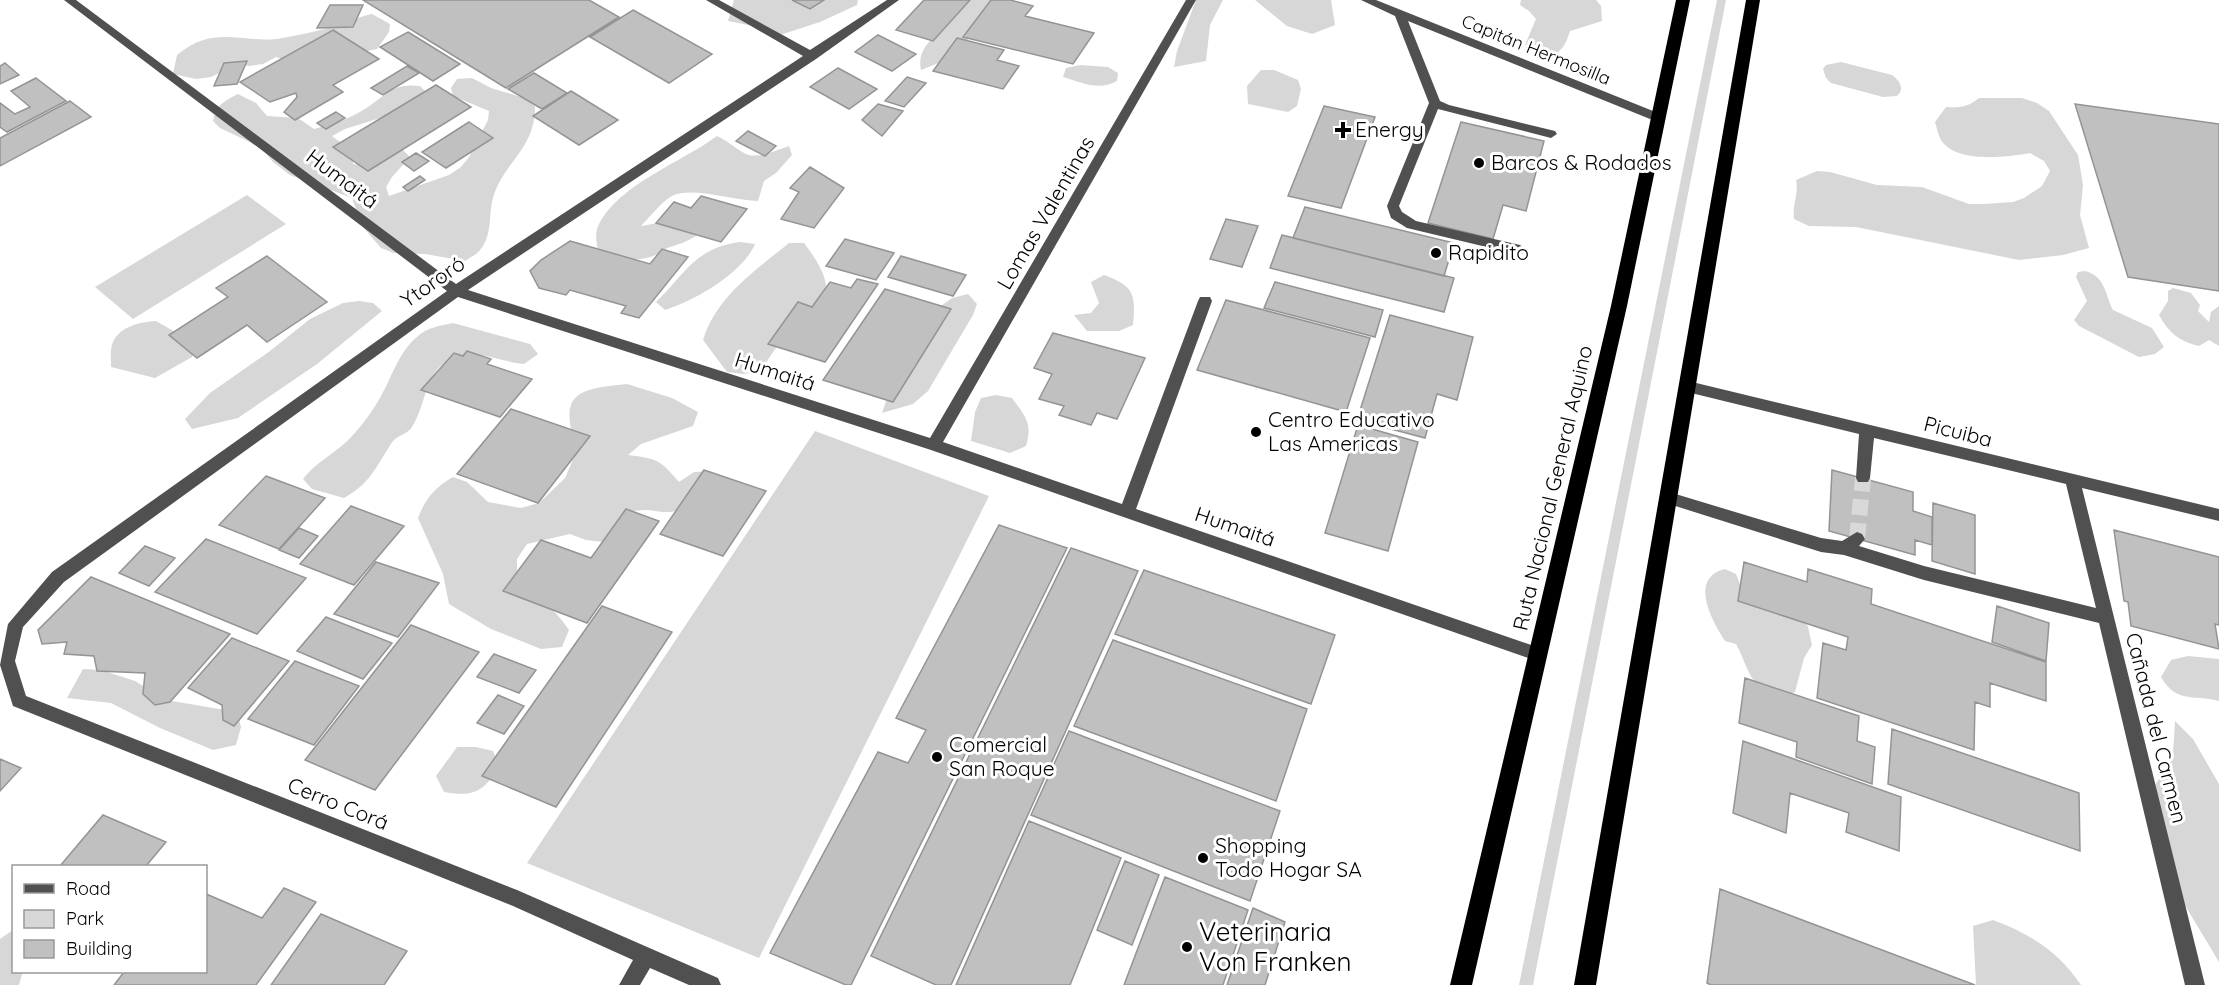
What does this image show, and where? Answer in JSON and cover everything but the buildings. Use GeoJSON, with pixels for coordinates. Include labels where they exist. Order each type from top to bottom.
{"type":"FeatureCollection","features":[{"type":"Feature","properties":{"kind":"highway","name":"Ruta Nacional General Aquino"},"geometry":{"type":"LineString","coordinates":[[1461,985],[1593,420],[1683,0]]}},
{"type":"Feature","properties":{"kind":"highway"},"geometry":{"type":"LineString","coordinates":[[1585,985],[1753,0]]}},
{"type":"Feature","properties":{"kind":"street","name":"Humaitá"},"geometry":{"type":"LineString","coordinates":[[69,0],[456,291],[934,445],[1537,654]]}},
{"type":"Feature","properties":{"kind":"street"},"geometry":{"type":"LineString","coordinates":[[711,0],[812,56]]}},
{"type":"Feature","properties":{"kind":"street","name":"Ytororó"},"geometry":{"type":"LineString","coordinates":[[16,624],[58,577],[456,291],[894,0]]}},
{"type":"Feature","properties":{"kind":"street","name":"Lomas Valentinas"},"geometry":{"type":"LineString","coordinates":[[934,445],[1191,0]]}},
{"type":"Feature","properties":{"kind":"street","name":"Capitán Hermosilla"},"geometry":{"type":"LineString","coordinates":[[1366,0],[1659,118]]}},
{"type":"Feature","properties":{"kind":"street"},"geometry":{"type":"LineString","coordinates":[[1400,15],[1435,103],[1445,108],[1551,134]]}},
{"type":"Feature","properties":{"kind":"street"},"geometry":{"type":"LineString","coordinates":[[1435,103],[1393,206],[1396,215],[1412,225],[1520,250]]}},
{"type":"Feature","properties":{"kind":"street"},"geometry":{"type":"LineString","coordinates":[[1127,512],[1205,301]]}},
{"type":"Feature","properties":{"kind":"street","name":"Picuiba"},"geometry":{"type":"LineString","coordinates":[[1688,387],[2073,482],[2219,515]]}},
{"type":"Feature","properties":{"kind":"street"},"geometry":{"type":"LineString","coordinates":[[1863,478],[1867,431]]}},
{"type":"Feature","properties":{"kind":"street","name":"Cañada del Carmen"},"geometry":{"type":"LineString","coordinates":[[2073,482],[2195,985]]}},
{"type":"Feature","properties":{"kind":"street"},"geometry":{"type":"LineString","coordinates":[[1669,498],[1821,545],[1851,544],[1924,573],[2106,618]]}},
{"type":"Feature","properties":{"kind":"street","name":"Cerro Corá"},"geometry":{"type":"LineString","coordinates":[[16,624],[8,661],[19,700],[517,899],[711,985]]}},
{"type":"Feature","properties":{"kind":"street"},"geometry":{"type":"LineString","coordinates":[[629,985],[646,957]]}},
{"type":"Feature","properties":{"kind":"green space"},"geometry":{"type":"Polygon","coordinates":[[[734,0],[858,0],[857,5],[820,22],[780,35],[728,21],[734,0]]]}},
{"type":"Feature","properties":{"kind":"green space"},"geometry":{"type":"Polygon","coordinates":[[[963,0],[996,0],[956,56],[921,70],[924,49],[953,19],[963,0]]]}},
{"type":"Feature","properties":{"kind":"green space"},"geometry":{"type":"Polygon","coordinates":[[[1196,0],[1223,0],[1210,25],[1206,61],[1174,67],[1177,51],[1196,0]]]}},
{"type":"Feature","properties":{"kind":"green space"},"geometry":{"type":"Polygon","coordinates":[[[1255,0],[1331,0],[1335,25],[1312,34],[1287,26],[1255,0]]]}},
{"type":"Feature","properties":{"kind":"green space"},"geometry":{"type":"Polygon","coordinates":[[[1521,0],[1596,0],[1601,6],[1602,21],[1570,31],[1562,48],[1546,57],[1525,45],[1536,19],[1520,5],[1521,0]]]}},
{"type":"Feature","properties":{"kind":"green space"},"geometry":{"type":"Polygon","coordinates":[[[1717,0],[1726,0],[1533,985],[1519,985],[1717,0]]]}},
{"type":"Feature","properties":{"kind":"green space"},"geometry":{"type":"Polygon","coordinates":[[[372,14],[390,24],[389,32],[377,49],[297,65],[276,57],[263,64],[249,66],[237,64],[211,77],[196,79],[173,74],[177,55],[191,45],[204,40],[217,37],[283,38],[334,27],[372,14]]]}},
{"type":"Feature","properties":{"kind":"green space"},"geometry":{"type":"Polygon","coordinates":[[[1841,62],[1892,75],[1900,85],[1901,91],[1897,96],[1883,97],[1831,83],[1826,78],[1823,69],[1826,65],[1841,62]]]}},
{"type":"Feature","properties":{"kind":"green space"},"geometry":{"type":"Polygon","coordinates":[[[1080,65],[1108,67],[1118,73],[1117,81],[1097,86],[1063,77],[1066,68],[1080,65]]]}},
{"type":"Feature","properties":{"kind":"green space"},"geometry":{"type":"Polygon","coordinates":[[[1261,70],[1274,70],[1298,80],[1301,89],[1297,106],[1288,112],[1248,104],[1247,86],[1261,70]]]}},
{"type":"Feature","properties":{"kind":"green space"},"geometry":{"type":"Polygon","coordinates":[[[472,78],[491,88],[528,99],[535,107],[530,134],[504,175],[493,198],[487,238],[478,252],[465,261],[425,254],[394,253],[381,248],[362,226],[352,198],[290,175],[273,162],[260,147],[220,128],[213,121],[221,104],[238,94],[256,103],[267,116],[298,118],[314,129],[353,116],[393,89],[409,85],[420,86],[426,92],[390,115],[345,129],[332,136],[350,151],[353,164],[366,166],[389,150],[403,150],[410,157],[386,187],[389,196],[449,175],[461,167],[469,157],[488,120],[489,111],[453,96],[451,88],[457,79],[472,78]]]}},
{"type":"Feature","properties":{"kind":"green space"},"geometry":{"type":"Polygon","coordinates":[[[1979,98],[2022,98],[2037,103],[2049,111],[2078,155],[2083,185],[2080,215],[2089,248],[2063,255],[2019,260],[1856,227],[1809,226],[1794,219],[1796,180],[1817,171],[1830,172],[1877,185],[1922,187],[1969,204],[2013,202],[2024,198],[2042,186],[2050,171],[2044,161],[2030,153],[1996,157],[1970,156],[1948,148],[1940,138],[1935,122],[1946,107],[1964,106],[1979,98]]]}},
{"type":"Feature","properties":{"kind":"green space"},"geometry":{"type":"Polygon","coordinates":[[[717,136],[746,154],[768,153],[789,146],[792,155],[776,173],[764,181],[758,201],[702,193],[680,193],[664,202],[641,226],[664,222],[693,226],[696,236],[689,240],[653,256],[639,259],[618,257],[598,250],[596,232],[598,226],[607,211],[620,198],[652,175],[717,136]]]}},
{"type":"Feature","properties":{"kind":"green space"},"geometry":{"type":"Polygon","coordinates":[[[247,195],[286,224],[133,319],[95,287],[247,195]]]}},
{"type":"Feature","properties":{"kind":"green space"},"geometry":{"type":"Polygon","coordinates":[[[740,242],[755,244],[749,255],[729,275],[703,293],[677,306],[665,310],[656,302],[692,263],[712,250],[740,242]]]}},
{"type":"Feature","properties":{"kind":"green space"},"geometry":{"type":"Polygon","coordinates":[[[789,243],[804,243],[811,253],[824,276],[826,288],[824,295],[816,307],[787,333],[760,371],[743,374],[727,372],[703,340],[709,325],[717,310],[738,286],[789,243]]]}},
{"type":"Feature","properties":{"kind":"green space"},"geometry":{"type":"Polygon","coordinates":[[[2078,272],[2092,273],[2101,281],[2113,310],[2152,328],[2164,347],[2155,354],[2139,357],[2079,326],[2074,320],[2087,301],[2076,277],[2078,272]]]}},
{"type":"Feature","properties":{"kind":"green space"},"geometry":{"type":"Polygon","coordinates":[[[1104,275],[1122,283],[1131,293],[1134,306],[1133,325],[1119,331],[1087,331],[1074,315],[1091,313],[1099,303],[1091,282],[1104,275]]]}},
{"type":"Feature","properties":{"kind":"green space"},"geometry":{"type":"Polygon","coordinates":[[[2173,288],[2191,293],[2200,305],[2198,311],[2209,322],[2211,312],[2219,306],[2219,346],[2209,340],[2199,346],[2192,344],[2180,339],[2166,326],[2159,315],[2168,301],[2168,291],[2173,288]]]}},
{"type":"Feature","properties":{"kind":"green space"},"geometry":{"type":"Polygon","coordinates":[[[968,294],[977,304],[973,315],[928,391],[913,404],[882,413],[905,345],[938,308],[952,298],[968,294]]]}},
{"type":"Feature","properties":{"kind":"green space"},"geometry":{"type":"Polygon","coordinates":[[[359,301],[373,303],[382,311],[317,364],[238,418],[192,429],[185,419],[210,393],[270,351],[310,319],[343,303],[359,301]]]}},
{"type":"Feature","properties":{"kind":"green space"},"geometry":{"type":"Polygon","coordinates":[[[156,321],[198,345],[192,357],[155,378],[111,367],[112,345],[116,337],[126,329],[138,324],[156,321]]]}},
{"type":"Feature","properties":{"kind":"green space"},"geometry":{"type":"Polygon","coordinates":[[[453,323],[530,344],[538,354],[524,364],[477,355],[461,356],[449,361],[433,375],[411,429],[396,438],[363,484],[344,498],[312,489],[303,479],[313,468],[345,443],[362,424],[382,395],[399,359],[411,343],[434,327],[453,323]]]}},
{"type":"Feature","properties":{"kind":"green space"},"geometry":{"type":"Polygon","coordinates":[[[627,384],[672,398],[698,412],[693,426],[641,444],[628,455],[657,461],[679,482],[694,472],[711,471],[693,499],[684,507],[673,512],[645,510],[630,513],[620,521],[604,542],[586,540],[570,534],[527,544],[517,559],[517,574],[569,630],[562,647],[541,649],[491,629],[449,604],[443,574],[418,518],[431,494],[453,477],[467,482],[488,502],[521,508],[539,503],[565,478],[577,450],[569,417],[575,398],[583,392],[627,384]]]}},
{"type":"Feature","properties":{"kind":"green space"},"geometry":{"type":"Polygon","coordinates":[[[996,395],[1012,398],[1028,425],[1026,446],[1010,453],[971,441],[975,412],[981,398],[996,395]]]}},
{"type":"Feature","properties":{"kind":"green space"},"geometry":{"type":"Polygon","coordinates":[[[815,431],[989,496],[759,958],[527,863],[815,431]]]}},
{"type":"Feature","properties":{"kind":"green space"},"geometry":{"type":"Polygon","coordinates":[[[1725,569],[1736,574],[1743,592],[1803,618],[1808,627],[1812,645],[1804,658],[1795,692],[1776,694],[1760,688],[1750,675],[1736,644],[1725,641],[1714,623],[1706,601],[1705,590],[1714,574],[1725,569]]]}},
{"type":"Feature","properties":{"kind":"green space"},"geometry":{"type":"Polygon","coordinates":[[[2188,656],[2219,659],[2219,701],[2179,695],[2161,677],[2171,660],[2188,656]]]}},
{"type":"Feature","properties":{"kind":"green space"},"geometry":{"type":"Polygon","coordinates":[[[83,669],[101,670],[135,681],[166,700],[237,712],[241,727],[236,745],[213,750],[160,728],[111,703],[67,698],[83,669]]]}},
{"type":"Feature","properties":{"kind":"green space"},"geometry":{"type":"Polygon","coordinates":[[[2175,721],[2193,739],[2219,784],[2219,962],[2168,877],[2149,796],[2173,754],[2175,721]]]}},
{"type":"Feature","properties":{"kind":"green space"},"geometry":{"type":"Polygon","coordinates":[[[457,747],[476,747],[493,751],[499,767],[488,782],[477,791],[463,794],[444,792],[436,776],[457,747]]]}},
{"type":"Feature","properties":{"kind":"green space"},"geometry":{"type":"Polygon","coordinates":[[[1993,920],[2019,931],[2053,953],[2081,985],[1976,985],[1973,926],[1993,920]]]}},
{"type":"Feature","properties":{"kind":"green space"},"geometry":{"type":"Polygon","coordinates":[[[12,931],[12,973],[26,973],[22,974],[19,985],[0,985],[0,939],[12,931]]]}},
{"type":"Feature","properties":{"kind":"tunnel"},"geometry":{"type":"LineString","coordinates":[[1857,539],[1863,478]]}},
{"type":"Feature","properties":{"kind":"place","name":"Energy"},"geometry":{"type":"Point","coordinates":[1343,130]}},
{"type":"Feature","properties":{"kind":"place","name":"Barcos & Rodados"},"geometry":{"type":"Point","coordinates":[1479,163]}},
{"type":"Feature","properties":{"kind":"place","name":"Rapidito"},"geometry":{"type":"Point","coordinates":[1436,253]}},
{"type":"Feature","properties":{"kind":"place","name":"Centro Educativo Las Americas"},"geometry":{"type":"Point","coordinates":[1256,432]}},
{"type":"Feature","properties":{"kind":"place","name":"Comercial San Roque"},"geometry":{"type":"Point","coordinates":[937,757]}},
{"type":"Feature","properties":{"kind":"place","name":"Shopping Todo Hogar SA"},"geometry":{"type":"Point","coordinates":[1203,858]}},
{"type":"Feature","properties":{"kind":"place","name":"Veterinaria Von Franken"},"geometry":{"type":"Point","coordinates":[1187,947]}}]}
